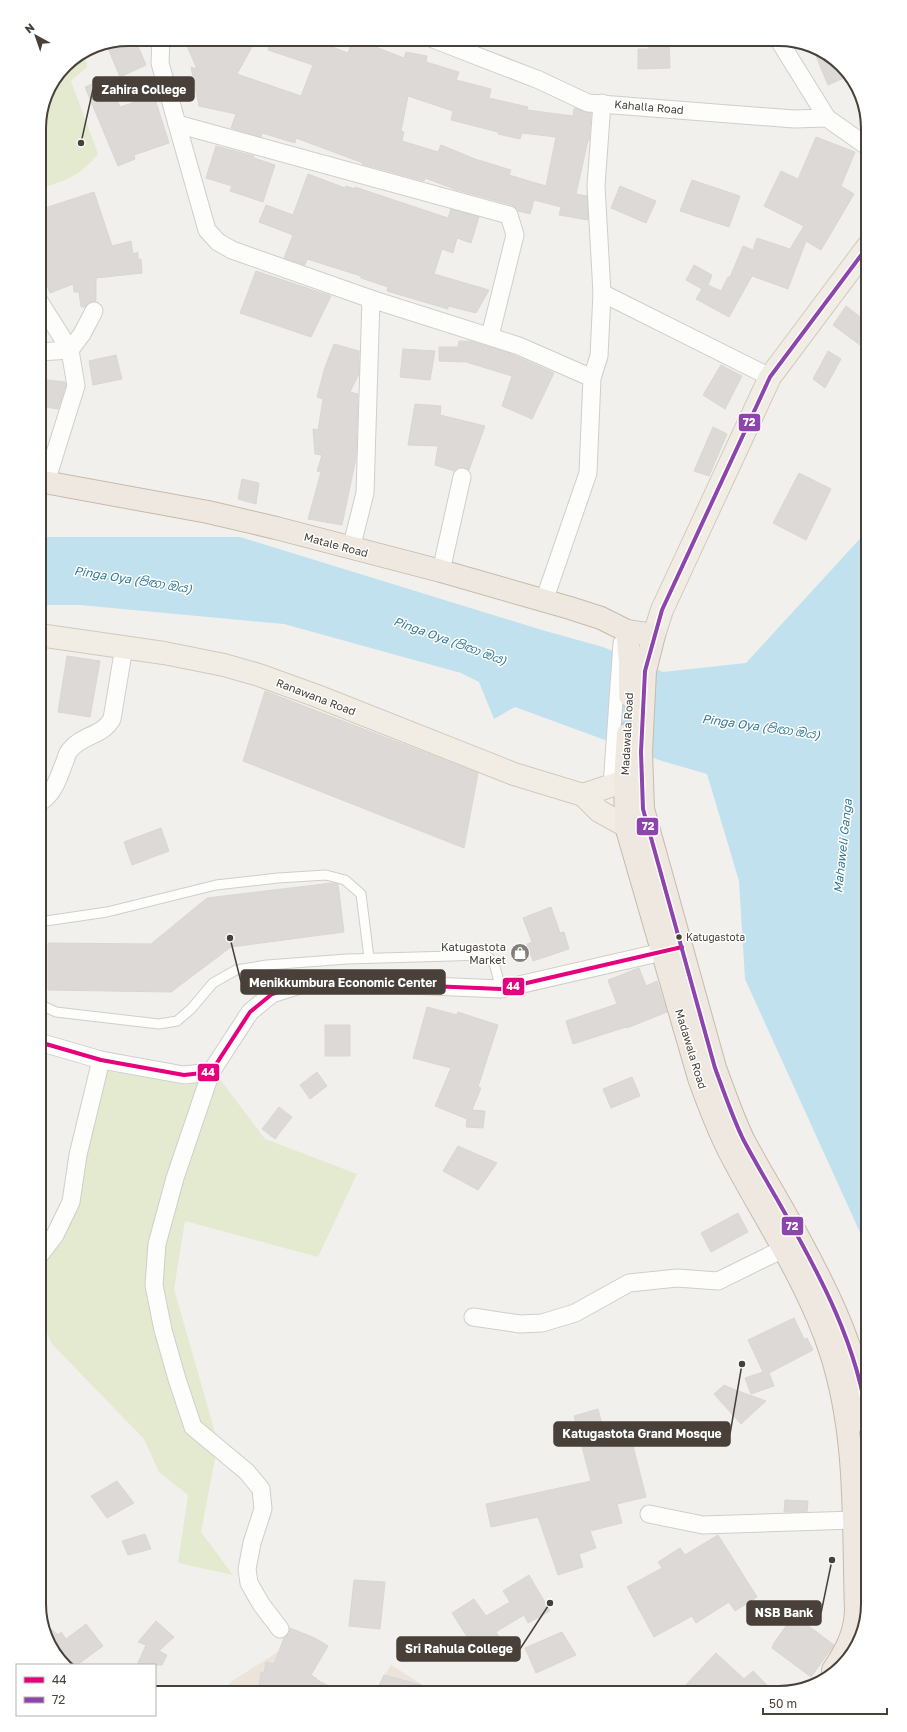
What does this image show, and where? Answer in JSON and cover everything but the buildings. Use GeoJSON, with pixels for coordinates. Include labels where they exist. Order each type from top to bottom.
{"type":"FeatureCollection","features":[{"type":"Feature","properties":{"kind":"highway","name":"Matale Road"},"geometry":{"type":"LineString","coordinates":[[46,483],[208,512],[441,571],[601,618],[624,639],[654,635]]}},
{"type":"Feature","properties":{"kind":"highway","name":"Madawala Road"},"geometry":{"type":"LineString","coordinates":[[654,635],[626,764],[643,809],[699,1078],[709,1106],[728,1149],[784,1249],[819,1322],[831,1352],[845,1405],[850,1436],[860,1475],[854,1520],[858,1626]]}},
{"type":"Feature","properties":{"kind":"highway","name":"Madawala Road"},"geometry":{"type":"LineString","coordinates":[[624,639],[630,687],[626,764],[626,826],[729,1108],[744,1140],[783,1210],[830,1300],[849,1346],[861,1383]]}},
{"type":"Feature","properties":{"kind":"highway"},"geometry":{"type":"LineString","coordinates":[[626,826],[643,809]]}},
{"type":"Feature","properties":{"kind":"highway"},"geometry":{"type":"LineString","coordinates":[[854,1638],[857,1629]]}},
{"type":"Feature","properties":{"kind":"main road","name":"Madawala Road"},"geometry":{"type":"LineString","coordinates":[[654,635],[662,610],[770,377],[861,255]]}},
{"type":"Feature","properties":{"kind":"main road","name":"Madawala Road"},"geometry":{"type":"LineString","coordinates":[[624,639],[662,610]]}},
{"type":"Feature","properties":{"kind":"main road","name":"Ranawana Road"},"geometry":{"type":"LineString","coordinates":[[46,635],[199,660],[259,675],[317,696],[514,774],[583,795]]}},
{"type":"Feature","properties":{"kind":"main road"},"geometry":{"type":"LineString","coordinates":[[626,764],[583,795],[599,811],[626,826]]}},
{"type":"Feature","properties":{"kind":"street"},"geometry":{"type":"LineString","coordinates":[[161,46],[160,63],[207,230],[218,242],[232,250],[371,299],[520,346],[592,378]]}},
{"type":"Feature","properties":{"kind":"street","name":"Kahalla Road"},"geometry":{"type":"LineString","coordinates":[[451,46],[539,80],[588,103],[794,119],[827,118]]}},
{"type":"Feature","properties":{"kind":"street"},"geometry":{"type":"LineString","coordinates":[[782,46],[827,118],[861,142]]}},
{"type":"Feature","properties":{"kind":"street"},"geometry":{"type":"LineString","coordinates":[[544,601],[588,473],[592,378],[599,356],[602,293],[596,186],[602,103]]}},
{"type":"Feature","properties":{"kind":"street"},"geometry":{"type":"LineString","coordinates":[[177,124],[509,215],[515,235],[490,336]]}},
{"type":"Feature","properties":{"kind":"street"},"geometry":{"type":"LineString","coordinates":[[602,293],[770,377]]}},
{"type":"Feature","properties":{"kind":"street"},"geometry":{"type":"LineString","coordinates":[[351,549],[365,493],[371,299]]}},
{"type":"Feature","properties":{"kind":"street"},"geometry":{"type":"LineString","coordinates":[[46,352],[70,350],[82,334],[94,311]]}},
{"type":"Feature","properties":{"kind":"street"},"geometry":{"type":"LineString","coordinates":[[46,312],[70,350],[76,386],[46,473]]}},
{"type":"Feature","properties":{"kind":"street"},"geometry":{"type":"LineString","coordinates":[[441,571],[462,477]]}},
{"type":"Feature","properties":{"kind":"street"},"geometry":{"type":"LineString","coordinates":[[46,799],[53,790],[69,750],[78,741],[108,727],[112,719],[124,647]]}},
{"type":"Feature","properties":{"kind":"street"},"geometry":{"type":"LineString","coordinates":[[280,1629],[260,1604],[249,1583],[247,1569],[252,1543],[263,1509],[261,1489],[247,1472],[193,1427],[167,1344],[154,1284],[157,1244],[175,1178],[211,1072],[250,1012],[272,994],[313,981],[501,989],[672,949]]}},
{"type":"Feature","properties":{"kind":"street"},"geometry":{"type":"LineString","coordinates":[[46,1044],[101,1060],[184,1075],[211,1072]]}},
{"type":"Feature","properties":{"kind":"street"},"geometry":{"type":"LineString","coordinates":[[46,1247],[55,1235],[71,1202],[78,1155],[101,1060]]}},
{"type":"Feature","properties":{"kind":"street"},"geometry":{"type":"LineString","coordinates":[[473,1317],[520,1324],[542,1323],[575,1313],[629,1283],[678,1278],[718,1281],[784,1249]]}},
{"type":"Feature","properties":{"kind":"street"},"geometry":{"type":"LineString","coordinates":[[650,1514],[703,1525],[854,1520]]}},
{"type":"Feature","properties":{"kind":"lane"},"geometry":{"type":"LineString","coordinates":[[46,921],[107,912],[216,885],[326,875],[345,880],[361,894],[369,958]]}},
{"type":"Feature","properties":{"kind":"lane"},"geometry":{"type":"LineString","coordinates":[[46,1007],[56,1012],[159,1024],[177,1021],[191,1009],[213,983],[236,970],[267,965],[369,958],[486,955],[494,962],[501,989]]}},
{"type":"Feature","properties":{"kind":"shaded area"},"geometry":{"type":"Polygon","coordinates":[[[281,1650],[326,1686],[227,1686],[281,1650]]]}},
{"type":"Feature","properties":{"kind":"shaded area"},"geometry":{"type":"Polygon","coordinates":[[[391,1665],[424,1686],[378,1686],[391,1665]]]}},
{"type":"Feature","properties":{"kind":"green space"},"geometry":{"type":"Polygon","coordinates":[[[86,58],[87,67],[71,81],[98,154],[78,173],[46,187],[46,122],[50,101],[54,91],[63,78],[74,66],[86,58]]]}},
{"type":"Feature","properties":{"kind":"green space"},"geometry":{"type":"Polygon","coordinates":[[[102,1070],[187,1085],[210,1078],[216,1074],[265,1139],[357,1174],[318,1257],[185,1221],[174,1289],[218,1443],[201,1532],[233,1575],[178,1563],[188,1495],[159,1472],[144,1439],[52,1344],[46,1332],[46,1247],[55,1235],[102,1070]]]}},
{"type":"Feature","properties":{"kind":"water"},"geometry":{"type":"Polygon","coordinates":[[[46,537],[240,537],[542,630],[603,647],[663,672],[746,663],[861,538],[861,1235],[745,979],[739,881],[707,774],[662,761],[515,707],[494,719],[479,682],[461,673],[284,624],[80,605],[46,605],[46,537]]]}},
{"type":"Feature","properties":{"kind":"transit line","name":"72"},"geometry":{"type":"LineString","coordinates":[[861,255],[770,377],[662,610],[645,671],[641,752],[643,809],[715,1068],[743,1139],[810,1259],[836,1312],[856,1367],[861,1387]]}},
{"type":"Feature","properties":{"kind":"transit line","name":"44"},"geometry":{"type":"LineString","coordinates":[[46,1044],[101,1060],[184,1075],[211,1072],[250,1012],[272,994],[313,981],[501,989],[682,947]]}},
{"type":"Feature","properties":{"kind":"place","name":"Zahira College"},"geometry":{"type":"Point","coordinates":[81,143]}},
{"type":"Feature","properties":{"kind":"place","name":"Katugastota"},"geometry":{"type":"Point","coordinates":[679,937]}},
{"type":"Feature","properties":{"kind":"place","name":"Menikkumbura Economic Center"},"geometry":{"type":"Point","coordinates":[230,938]}},
{"type":"Feature","properties":{"kind":"place","name":"Katugastota Market"},"geometry":{"type":"Point","coordinates":[520,953]}},
{"type":"Feature","properties":{"kind":"place","name":"Katugastota Grand Mosque"},"geometry":{"type":"Point","coordinates":[742,1364]}},
{"type":"Feature","properties":{"kind":"place","name":"NSB Bank"},"geometry":{"type":"Point","coordinates":[832,1560]}},
{"type":"Feature","properties":{"kind":"place","name":"Sri Rahula College"},"geometry":{"type":"Point","coordinates":[550,1603]}},
{"type":"Feature","properties":{"kind":"water label","name":"Pinga Oya (පිඟා ඔය)"},"geometry":{"type":"Point","coordinates":[133,580]}},
{"type":"Feature","properties":{"kind":"water label","name":"Pinga Oya (පිඟා ඔය)"},"geometry":{"type":"Point","coordinates":[450,641]}},
{"type":"Feature","properties":{"kind":"water label","name":"Pinga Oya (පිඟා ඔය)"},"geometry":{"type":"Point","coordinates":[761,727]}},
{"type":"Feature","properties":{"kind":"water label","name":"Mahaweli Ganga"},"geometry":{"type":"Point","coordinates":[843,846]}}]}
